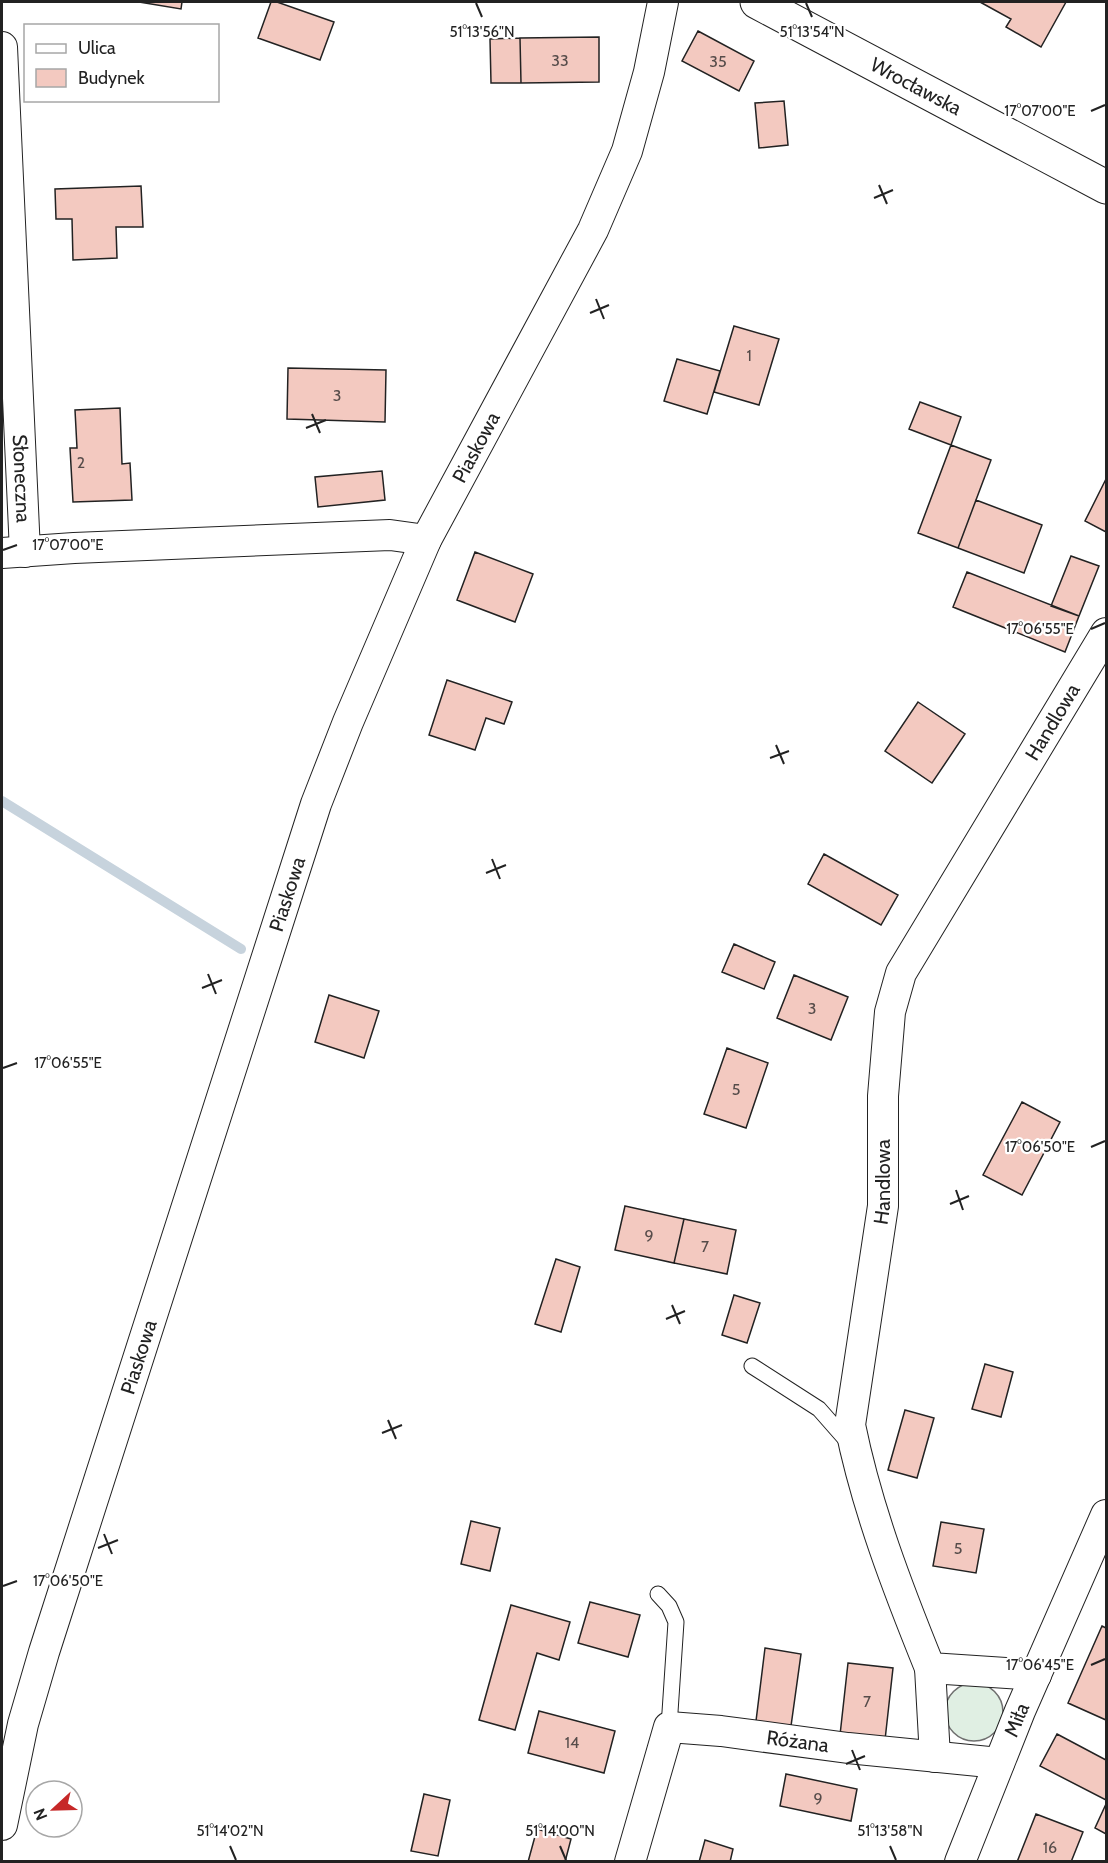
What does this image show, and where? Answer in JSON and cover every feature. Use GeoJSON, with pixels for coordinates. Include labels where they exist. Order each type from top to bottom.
{"type":"FeatureCollection","features":[{"type":"Feature","properties":{"kind":"street","name":"Piaskowa"},"geometry":{"type":"LineString","coordinates":[[2,1825],[23,1724],[44,1652],[316,804],[348,722],[426,540],[593,230],[627,151],[649,72],[663,2]]}},
{"type":"Feature","properties":{"kind":"street","name":"Wrocławska"},"geometry":{"type":"LineString","coordinates":[[757,2],[1107,187]]}},
{"type":"Feature","properties":{"kind":"street","name":"Słoneczna"},"geometry":{"type":"LineString","coordinates":[[2,47],[13,553],[390,535],[426,540]]}},
{"type":"Feature","properties":{"kind":"street","name":"Handlowa"},"geometry":{"type":"LineString","coordinates":[[930,1668],[893,1578],[850,1425],[883,1206],[883,1096],[890,1012],[901,973],[1107,633]]}},
{"type":"Feature","properties":{"kind":"street","name":"Miła"},"geometry":{"type":"LineString","coordinates":[[960,1862],[1036,1675],[1107,1515]]}},
{"type":"Feature","properties":{"kind":"street"},"geometry":{"type":"LineString","coordinates":[[935,1757],[930,1668],[1036,1675]]}},
{"type":"Feature","properties":{"kind":"street"},"geometry":{"type":"LineString","coordinates":[[630,1862],[669,1727]]}},
{"type":"Feature","properties":{"kind":"street","name":"Różana"},"geometry":{"type":"LineString","coordinates":[[669,1727],[999,1763]]}},
{"type":"Feature","properties":{"kind":"lane"},"geometry":{"type":"LineString","coordinates":[[752,1366],[819,1409],[856,1451]]}},
{"type":"Feature","properties":{"kind":"lane"},"geometry":{"type":"LineString","coordinates":[[658,1594],[669,1606],[676,1622],[669,1727]]}},
{"type":"Feature","properties":{"kind":"green space"},"geometry":{"type":"Polygon","coordinates":[[[968,1683],[980,1683],[995,1691],[1003,1706],[1003,1718],[995,1733],[980,1741],[968,1741],[953,1733],[945,1718],[945,1706],[953,1691],[968,1683]]]}},
{"type":"Feature","properties":{"kind":"building"},"geometry":{"type":"Polygon","coordinates":[[[139,2],[182,2],[181,9],[139,2]]]}},
{"type":"Feature","properties":{"kind":"building"},"geometry":{"type":"Polygon","coordinates":[[[271,2],[277,2],[334,22],[320,60],[258,38],[271,2]]]}},
{"type":"Feature","properties":{"kind":"building"},"geometry":{"type":"Polygon","coordinates":[[[980,2],[1066,2],[1041,47],[1006,27],[1011,19],[980,2]]]}},
{"type":"Feature","properties":{"kind":"building"},"geometry":{"type":"Polygon","coordinates":[[[698,31],[754,61],[739,91],[682,61],[698,31]]]}},
{"type":"Feature","properties":{"kind":"building"},"geometry":{"type":"Polygon","coordinates":[[[599,37],[599,82],[521,83],[520,38],[599,37]]]}},
{"type":"Feature","properties":{"kind":"building"},"geometry":{"type":"Polygon","coordinates":[[[520,38],[521,83],[491,83],[490,39],[520,38]]]}},
{"type":"Feature","properties":{"kind":"building"},"geometry":{"type":"Polygon","coordinates":[[[784,101],[788,145],[759,148],[755,103],[784,101]]]}},
{"type":"Feature","properties":{"kind":"building"},"geometry":{"type":"Polygon","coordinates":[[[141,186],[143,227],[116,227],[117,258],[73,260],[72,219],[56,219],[55,189],[141,186]]]}},
{"type":"Feature","properties":{"kind":"building"},"geometry":{"type":"Polygon","coordinates":[[[734,326],[779,339],[759,405],[714,392],[734,326]]]}},
{"type":"Feature","properties":{"kind":"building"},"geometry":{"type":"Polygon","coordinates":[[[677,359],[720,371],[707,414],[664,401],[677,359]]]}},
{"type":"Feature","properties":{"kind":"building"},"geometry":{"type":"Polygon","coordinates":[[[288,368],[386,370],[385,422],[287,419],[288,368]]]}},
{"type":"Feature","properties":{"kind":"building"},"geometry":{"type":"Polygon","coordinates":[[[920,402],[961,417],[951,445],[909,429],[920,402]]]}},
{"type":"Feature","properties":{"kind":"building"},"geometry":{"type":"Polygon","coordinates":[[[120,408],[122,464],[130,463],[132,500],[73,502],[70,448],[77,448],[75,410],[120,408]]]}},
{"type":"Feature","properties":{"kind":"building"},"geometry":{"type":"Polygon","coordinates":[[[951,445],[991,460],[958,548],[918,533],[951,445]]]}},
{"type":"Feature","properties":{"kind":"building"},"geometry":{"type":"Polygon","coordinates":[[[382,471],[385,500],[318,507],[315,477],[382,471]]]}},
{"type":"Feature","properties":{"kind":"building"},"geometry":{"type":"Polygon","coordinates":[[[1106,479],[1106,532],[1085,521],[1106,479]]]}},
{"type":"Feature","properties":{"kind":"building"},"geometry":{"type":"Polygon","coordinates":[[[976,500],[1042,525],[1024,573],[958,548],[976,500]]]}},
{"type":"Feature","properties":{"kind":"building"},"geometry":{"type":"Polygon","coordinates":[[[475,552],[533,574],[515,622],[457,600],[475,552]]]}},
{"type":"Feature","properties":{"kind":"building"},"geometry":{"type":"Polygon","coordinates":[[[1071,556],[1099,566],[1079,616],[1051,606],[1071,556]]]}},
{"type":"Feature","properties":{"kind":"building"},"geometry":{"type":"Polygon","coordinates":[[[967,572],[1079,616],[1065,652],[953,607],[967,572]]]}},
{"type":"Feature","properties":{"kind":"building"},"geometry":{"type":"Polygon","coordinates":[[[447,680],[512,702],[504,724],[486,718],[475,750],[429,735],[447,680]]]}},
{"type":"Feature","properties":{"kind":"building"},"geometry":{"type":"Polygon","coordinates":[[[918,702],[965,734],[932,783],[885,751],[918,702]]]}},
{"type":"Feature","properties":{"kind":"building"},"geometry":{"type":"Polygon","coordinates":[[[824,854],[898,895],[881,925],[808,884],[824,854]]]}},
{"type":"Feature","properties":{"kind":"building"},"geometry":{"type":"Polygon","coordinates":[[[734,944],[775,962],[764,989],[722,972],[734,944]]]}},
{"type":"Feature","properties":{"kind":"building"},"geometry":{"type":"Polygon","coordinates":[[[794,975],[848,997],[831,1040],[777,1018],[794,975]]]}},
{"type":"Feature","properties":{"kind":"building"},"geometry":{"type":"Polygon","coordinates":[[[329,995],[379,1011],[364,1058],[315,1042],[329,995]]]}},
{"type":"Feature","properties":{"kind":"building"},"geometry":{"type":"Polygon","coordinates":[[[727,1048],[768,1063],[746,1128],[704,1114],[727,1048]]]}},
{"type":"Feature","properties":{"kind":"building"},"geometry":{"type":"Polygon","coordinates":[[[1022,1102],[1060,1122],[1022,1195],[983,1175],[1022,1102]]]}},
{"type":"Feature","properties":{"kind":"building"},"geometry":{"type":"Polygon","coordinates":[[[625,1206],[684,1219],[674,1263],[615,1250],[625,1206]]]}},
{"type":"Feature","properties":{"kind":"building"},"geometry":{"type":"Polygon","coordinates":[[[684,1219],[736,1230],[727,1274],[674,1263],[684,1219]]]}},
{"type":"Feature","properties":{"kind":"building"},"geometry":{"type":"Polygon","coordinates":[[[556,1259],[580,1267],[561,1332],[535,1324],[556,1259]]]}},
{"type":"Feature","properties":{"kind":"building"},"geometry":{"type":"Polygon","coordinates":[[[734,1295],[760,1303],[747,1343],[722,1335],[734,1295]]]}},
{"type":"Feature","properties":{"kind":"building"},"geometry":{"type":"Polygon","coordinates":[[[985,1364],[1013,1372],[1001,1417],[972,1409],[985,1364]]]}},
{"type":"Feature","properties":{"kind":"building"},"geometry":{"type":"Polygon","coordinates":[[[905,1410],[934,1418],[917,1478],[888,1470],[905,1410]]]}},
{"type":"Feature","properties":{"kind":"building"},"geometry":{"type":"Polygon","coordinates":[[[471,1521],[500,1528],[490,1571],[461,1564],[471,1521]]]}},
{"type":"Feature","properties":{"kind":"building"},"geometry":{"type":"Polygon","coordinates":[[[941,1522],[984,1529],[976,1573],[933,1566],[941,1522]]]}},
{"type":"Feature","properties":{"kind":"building"},"geometry":{"type":"Polygon","coordinates":[[[590,1602],[640,1615],[628,1657],[578,1643],[590,1602]]]}},
{"type":"Feature","properties":{"kind":"building"},"geometry":{"type":"Polygon","coordinates":[[[511,1605],[570,1622],[559,1660],[537,1653],[515,1730],[479,1720],[511,1605]]]}},
{"type":"Feature","properties":{"kind":"building"},"geometry":{"type":"Polygon","coordinates":[[[1102,1626],[1106,1628],[1106,1720],[1068,1703],[1102,1626]]]}},
{"type":"Feature","properties":{"kind":"building"},"geometry":{"type":"Polygon","coordinates":[[[765,1648],[801,1654],[791,1726],[756,1721],[765,1648]]]}},
{"type":"Feature","properties":{"kind":"building"},"geometry":{"type":"Polygon","coordinates":[[[848,1663],[893,1668],[885,1740],[840,1735],[848,1663]]]}},
{"type":"Feature","properties":{"kind":"building"},"geometry":{"type":"Polygon","coordinates":[[[539,1711],[615,1731],[604,1773],[528,1753],[539,1711]]]}},
{"type":"Feature","properties":{"kind":"building"},"geometry":{"type":"Polygon","coordinates":[[[1057,1734],[1106,1760],[1106,1800],[1040,1766],[1057,1734]]]}},
{"type":"Feature","properties":{"kind":"building"},"geometry":{"type":"Polygon","coordinates":[[[786,1774],[857,1789],[851,1821],[780,1806],[786,1774]]]}},
{"type":"Feature","properties":{"kind":"building"},"geometry":{"type":"Polygon","coordinates":[[[424,1794],[450,1800],[438,1856],[411,1851],[424,1794]]]}},
{"type":"Feature","properties":{"kind":"building"},"geometry":{"type":"Polygon","coordinates":[[[1106,1804],[1106,1834],[1095,1828],[1106,1804]]]}},
{"type":"Feature","properties":{"kind":"building"},"geometry":{"type":"Polygon","coordinates":[[[1036,1814],[1083,1832],[1071,1862],[1017,1862],[1036,1814]]]}},
{"type":"Feature","properties":{"kind":"building"},"geometry":{"type":"Polygon","coordinates":[[[537,1829],[571,1839],[565,1862],[528,1862],[537,1829]]]}},
{"type":"Feature","properties":{"kind":"building"},"geometry":{"type":"Polygon","coordinates":[[[705,1840],[733,1849],[730,1862],[699,1862],[705,1840]]]}},
{"type":"Feature","properties":{"kind":"waterway"},"geometry":{"type":"LineString","coordinates":[[2,801],[241,949]]}}]}
